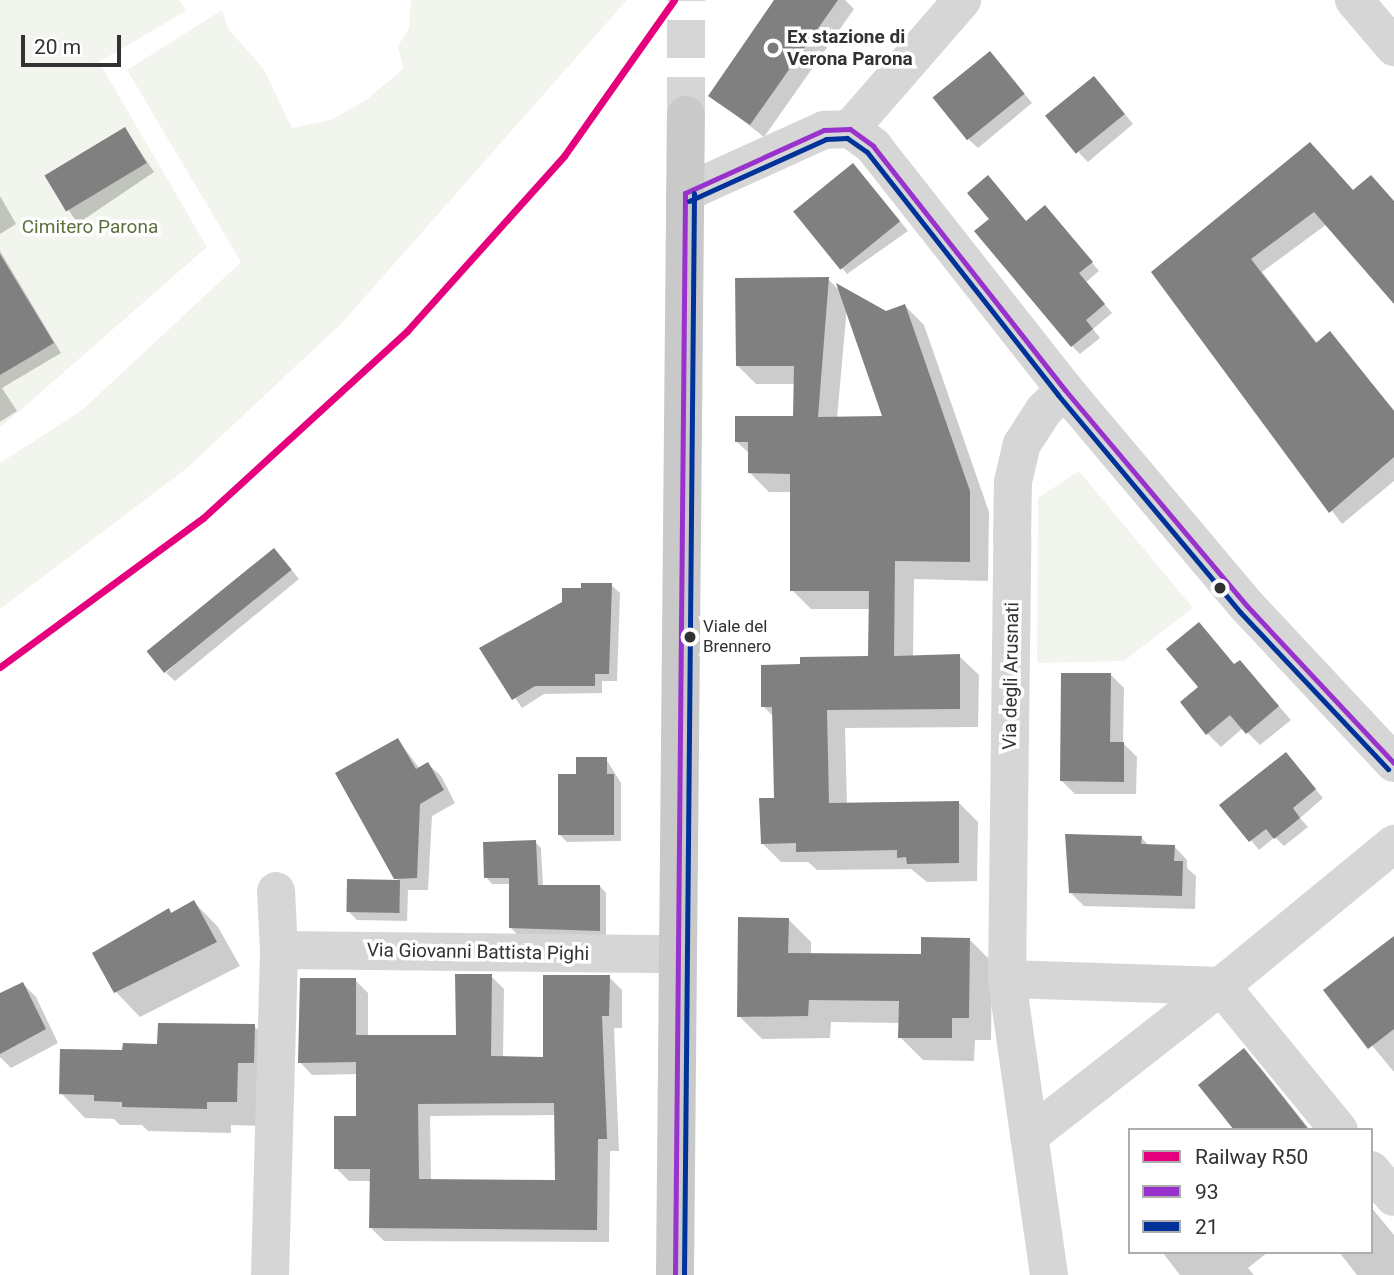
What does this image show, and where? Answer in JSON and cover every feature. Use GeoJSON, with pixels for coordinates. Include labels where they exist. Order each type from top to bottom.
{"type":"FeatureCollection","features":[{"type":"Feature","properties":{"kind":"main road"},"geometry":{"type":"LineString","coordinates":[[675,1275],[686,115]]}},
{"type":"Feature","properties":{"kind":"street"},"geometry":{"type":"LineString","coordinates":[[850,129],[962,0]]}},
{"type":"Feature","properties":{"kind":"street"},"geometry":{"type":"LineString","coordinates":[[1354,0],[1394,47]]}},
{"type":"Feature","properties":{"kind":"street"},"geometry":{"type":"LineString","coordinates":[[685,193],[824,130],[850,129],[873,146],[1065,390],[1247,606],[1394,763]]}},
{"type":"Feature","properties":{"kind":"street","name":"Via degli Arusnati"},"geometry":{"type":"LineString","coordinates":[[1049,1275],[1007,979],[1013,482],[1023,444],[1044,410],[1065,390]]}},
{"type":"Feature","properties":{"kind":"street"},"geometry":{"type":"LineString","coordinates":[[1029,1136],[1221,986],[1394,844]]}},
{"type":"Feature","properties":{"kind":"street"},"geometry":{"type":"LineString","coordinates":[[270,1275],[279,950],[276,891]]}},
{"type":"Feature","properties":{"kind":"street","name":"Via Giovanni Battista Pighi"},"geometry":{"type":"LineString","coordinates":[[279,950],[678,954]]}},
{"type":"Feature","properties":{"kind":"street"},"geometry":{"type":"LineString","coordinates":[[1007,979],[1221,986],[1337,1128]]}},
{"type":"Feature","properties":{"kind":"street"},"geometry":{"type":"LineString","coordinates":[[1373,1172],[1394,1197]]}},
{"type":"Feature","properties":{"kind":"green space","name":"Cimitero Parona"},"geometry":{"type":"Polygon","coordinates":[[[0,0],[179,0],[186,11],[99,62],[207,247],[0,428],[0,0]]]}},
{"type":"Feature","properties":{"kind":"green space"},"geometry":{"type":"Polygon","coordinates":[[[411,0],[627,0],[342,323],[187,468],[0,609],[0,463],[81,411],[241,262],[127,70],[222,10],[229,30],[263,68],[292,128],[331,120],[366,100],[403,69],[398,46],[409,28],[411,0]]]}},
{"type":"Feature","properties":{"kind":"green space"},"geometry":{"type":"Polygon","coordinates":[[[1079,471],[1193,608],[1124,661],[1037,663],[1038,498],[1079,471]]]}},
{"type":"Feature","properties":{"kind":"building","name":"Ex stazione di Verona Parona"},"geometry":{"type":"Polygon","coordinates":[[[774,0],[838,0],[750,125],[708,96],[774,0]]]}},
{"type":"Feature","properties":{"kind":"building"},"geometry":{"type":"Polygon","coordinates":[[[990,51],[1025,94],[967,140],[932,98],[990,51]]]}},
{"type":"Feature","properties":{"kind":"building"},"geometry":{"type":"Polygon","coordinates":[[[1094,76],[1125,114],[1076,154],[1045,116],[1094,76]]]}},
{"type":"Feature","properties":{"kind":"building"},"geometry":{"type":"Polygon","coordinates":[[[125,127],[147,163],[66,211],[44,175],[125,127]]]}},
{"type":"Feature","properties":{"kind":"building"},"geometry":{"type":"Polygon","coordinates":[[[1310,142],[1353,190],[1371,175],[1394,201],[1394,304],[1314,212],[1251,259],[1316,343],[1330,331],[1394,411],[1394,457],[1329,513],[1151,272],[1310,142]]]}},
{"type":"Feature","properties":{"kind":"building"},"geometry":{"type":"Polygon","coordinates":[[[853,163],[900,221],[840,270],[793,211],[853,163]]]}},
{"type":"Feature","properties":{"kind":"building"},"geometry":{"type":"Polygon","coordinates":[[[988,175],[1026,221],[1045,205],[1093,262],[1079,273],[1105,304],[1086,320],[1093,329],[1071,347],[974,231],[989,219],[967,193],[988,175]]]}},
{"type":"Feature","properties":{"kind":"building"},"geometry":{"type":"Polygon","coordinates":[[[0,254],[54,343],[0,375],[0,254]]]}},
{"type":"Feature","properties":{"kind":"building"},"geometry":{"type":"Polygon","coordinates":[[[829,277],[818,417],[882,416],[836,283],[886,311],[905,304],[970,491],[970,562],[895,561],[894,656],[960,654],[960,709],[827,710],[829,803],[959,801],[959,863],[907,864],[906,857],[897,858],[897,850],[796,852],[796,843],[761,844],[759,798],[774,798],[772,707],[761,707],[761,665],[800,664],[800,657],[868,656],[869,591],[790,591],[790,474],[748,473],[748,442],[735,442],[735,416],[793,416],[794,366],[736,366],[735,278],[829,277]]]}},
{"type":"Feature","properties":{"kind":"building"},"geometry":{"type":"Polygon","coordinates":[[[274,548],[292,570],[164,673],[147,651],[274,548]]]}},
{"type":"Feature","properties":{"kind":"building"},"geometry":{"type":"Polygon","coordinates":[[[581,583],[612,583],[609,674],[595,674],[595,686],[535,686],[512,700],[479,648],[562,602],[562,588],[581,588],[581,583]]]}},
{"type":"Feature","properties":{"kind":"building"},"geometry":{"type":"Polygon","coordinates":[[[1199,622],[1234,664],[1240,660],[1279,706],[1246,734],[1230,715],[1206,735],[1180,702],[1198,687],[1166,649],[1199,622]]]}},
{"type":"Feature","properties":{"kind":"building"},"geometry":{"type":"Polygon","coordinates":[[[1061,673],[1111,673],[1110,742],[1124,742],[1124,782],[1060,781],[1061,673]]]}},
{"type":"Feature","properties":{"kind":"building"},"geometry":{"type":"Polygon","coordinates":[[[398,738],[416,769],[428,762],[444,790],[420,804],[417,878],[394,879],[335,773],[398,738]]]}},
{"type":"Feature","properties":{"kind":"building"},"geometry":{"type":"Polygon","coordinates":[[[1286,752],[1316,789],[1293,808],[1300,818],[1274,839],[1266,829],[1249,842],[1219,805],[1286,752]]]}},
{"type":"Feature","properties":{"kind":"building"},"geometry":{"type":"Polygon","coordinates":[[[576,757],[607,757],[607,774],[614,774],[614,835],[558,835],[558,774],[576,774],[576,757]]]}},
{"type":"Feature","properties":{"kind":"building"},"geometry":{"type":"Polygon","coordinates":[[[1065,834],[1142,836],[1141,844],[1175,845],[1174,861],[1183,861],[1182,896],[1069,893],[1065,834]]]}},
{"type":"Feature","properties":{"kind":"building"},"geometry":{"type":"Polygon","coordinates":[[[536,840],[538,885],[600,885],[600,931],[509,928],[509,878],[484,878],[483,842],[536,840]]]}},
{"type":"Feature","properties":{"kind":"building"},"geometry":{"type":"Polygon","coordinates":[[[347,879],[400,880],[399,913],[346,912],[347,879]]]}},
{"type":"Feature","properties":{"kind":"building"},"geometry":{"type":"Polygon","coordinates":[[[194,900],[217,942],[114,993],[92,953],[169,908],[171,913],[194,900]]]}},
{"type":"Feature","properties":{"kind":"building"},"geometry":{"type":"Polygon","coordinates":[[[738,917],[789,918],[788,953],[921,954],[921,937],[970,938],[969,1018],[952,1018],[952,1038],[898,1038],[899,1001],[809,1000],[808,1016],[737,1017],[738,917]]]}},
{"type":"Feature","properties":{"kind":"building"},"geometry":{"type":"Polygon","coordinates":[[[1394,936],[1394,1029],[1368,1049],[1323,990],[1394,936]]]}},
{"type":"Feature","properties":{"kind":"building"},"geometry":{"type":"Polygon","coordinates":[[[455,974],[492,974],[491,1056],[543,1057],[543,975],[610,975],[609,1016],[602,1016],[607,1139],[598,1139],[597,1230],[369,1228],[370,1169],[334,1169],[334,1116],[356,1116],[356,1062],[298,1063],[300,978],[356,978],[356,1035],[456,1035],[455,974]],[[554,1103],[418,1104],[419,1179],[555,1180],[554,1103]]]}},
{"type":"Feature","properties":{"kind":"building"},"geometry":{"type":"Polygon","coordinates":[[[23,982],[46,1029],[0,1054],[0,993],[23,982]]]}},
{"type":"Feature","properties":{"kind":"building"},"geometry":{"type":"Polygon","coordinates":[[[158,1023],[255,1024],[254,1063],[238,1063],[237,1102],[207,1102],[207,1109],[122,1107],[122,1102],[94,1101],[94,1095],[59,1094],[60,1049],[122,1050],[123,1043],[157,1044],[158,1023]]]}},
{"type":"Feature","properties":{"kind":"building"},"geometry":{"type":"Polygon","coordinates":[[[1244,1048],[1307,1128],[1232,1128],[1198,1085],[1244,1048]]]}},
{"type":"Feature","properties":{"kind":"tunnel"},"geometry":{"type":"LineString","coordinates":[[686,0],[686,115]]}},
{"type":"Feature","properties":{"kind":"rail line","name":"R50"},"geometry":{"type":"LineString","coordinates":[[0,667],[203,518],[407,331],[564,156],[674,0]]}},
{"type":"Feature","properties":{"kind":"transit line","name":"93"},"geometry":{"type":"LineString","coordinates":[[685,193],[824,130],[850,129],[873,146],[1065,390],[1247,606],[1394,763]]}},
{"type":"Feature","properties":{"kind":"transit line","name":"21"},"geometry":{"type":"LineString","coordinates":[[689,201],[826,139],[847,138],[867,152],[1058,395],[1240,612],[1388,769]]}},
{"type":"Feature","properties":{"kind":"transit line","name":"93"},"geometry":{"type":"LineString","coordinates":[[675,1275],[685,193]]}},
{"type":"Feature","properties":{"kind":"transit line","name":"21"},"geometry":{"type":"LineString","coordinates":[[684,1275],[694,193]]}},
{"type":"Feature","properties":{"kind":"place","name":"Ex stazione di Verona Parona"},"geometry":{"type":"Point","coordinates":[773,48]}},
{"type":"Feature","properties":{"kind":"place","name":"Viale del Brennero"},"geometry":{"type":"Point","coordinates":[690,637]}}]}
